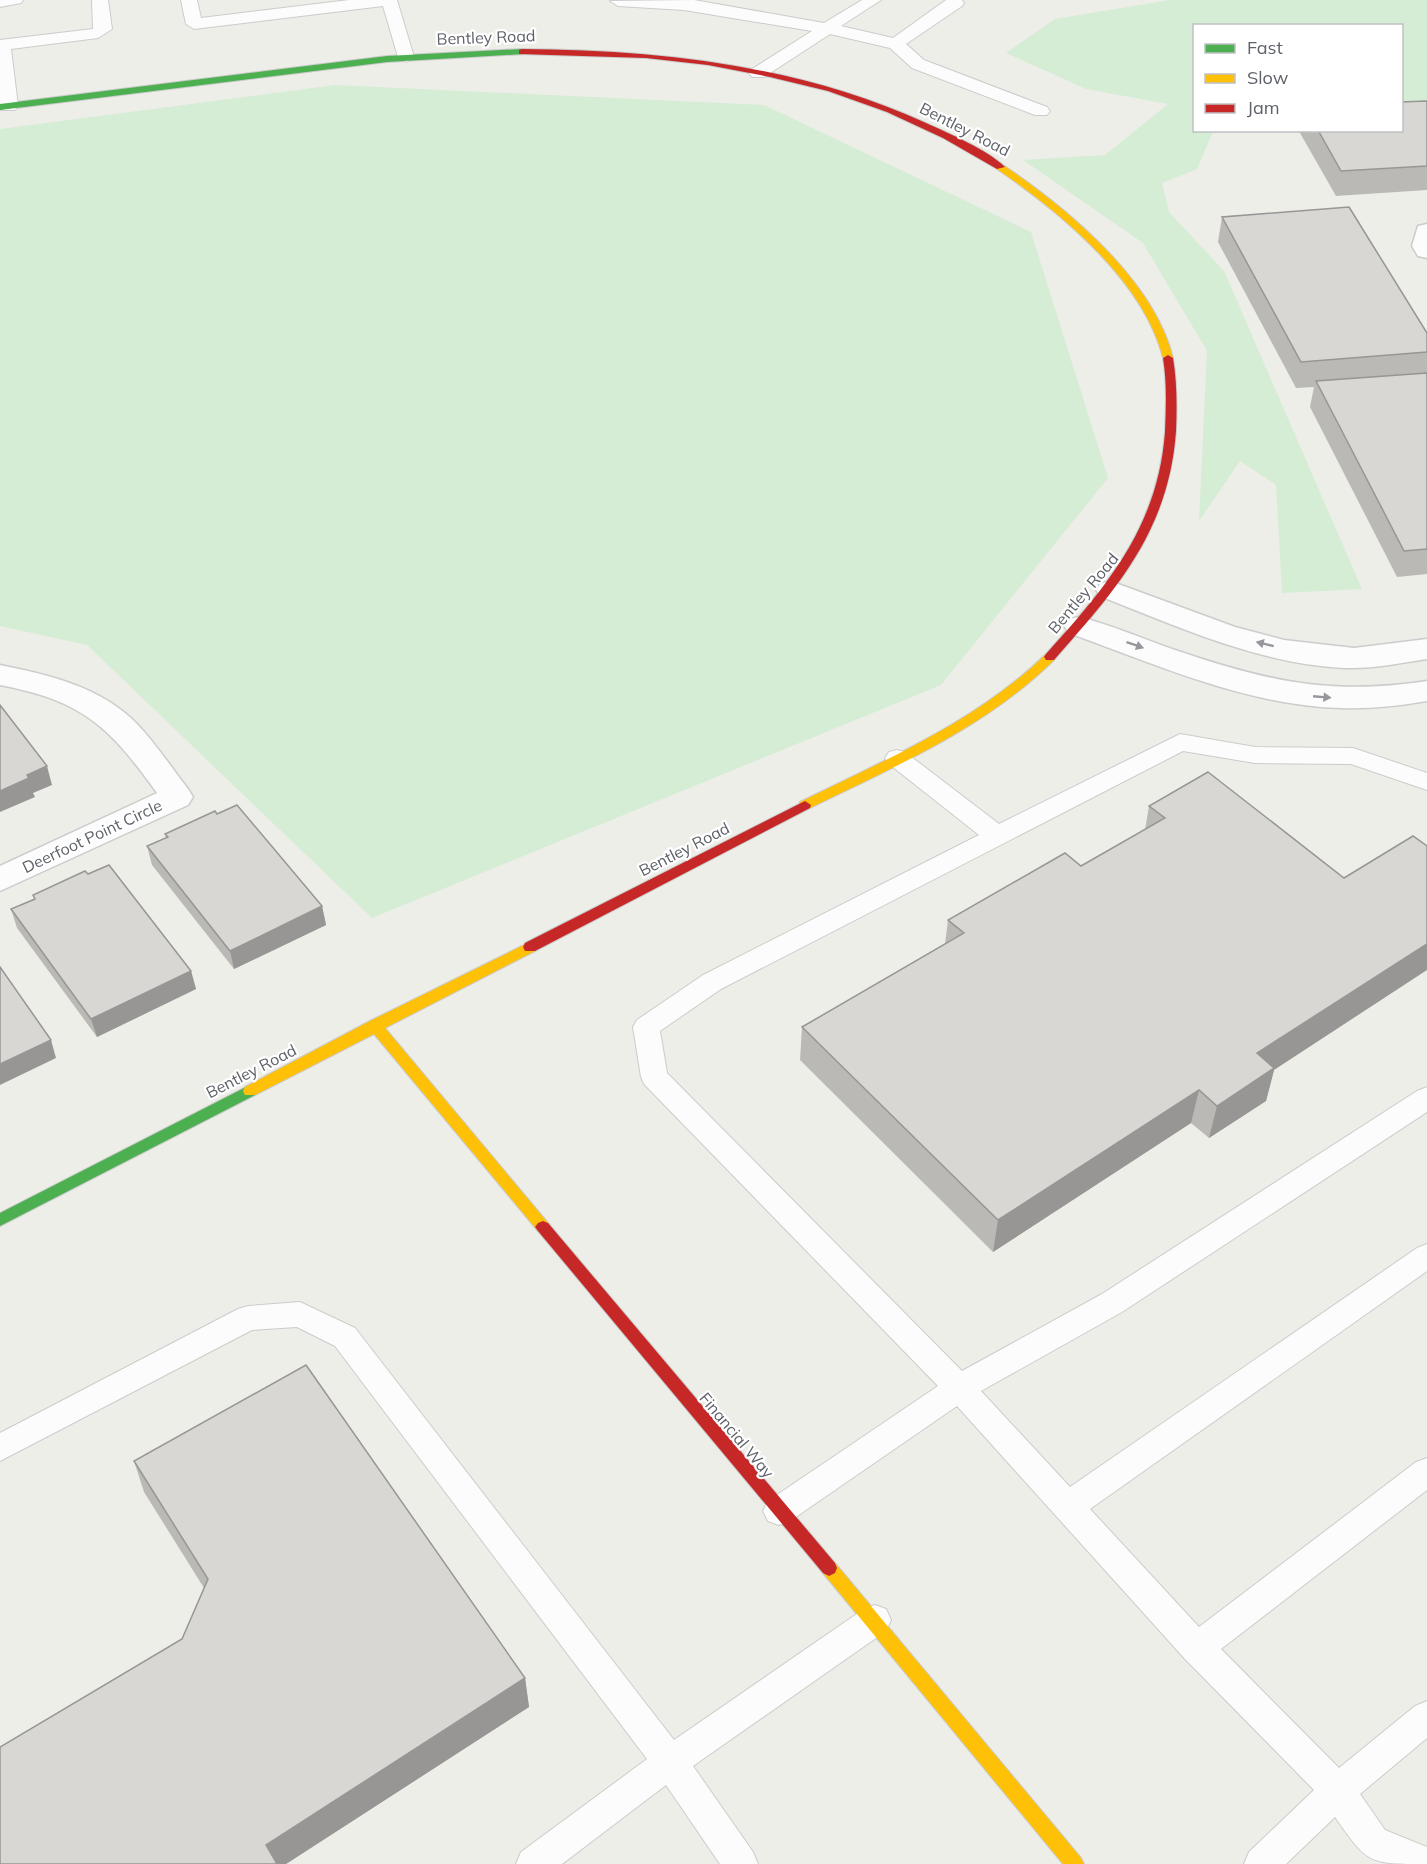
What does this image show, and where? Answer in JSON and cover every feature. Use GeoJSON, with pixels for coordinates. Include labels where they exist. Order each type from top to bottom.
{"type":"FeatureCollection","features":[{"type":"Feature","properties":{"kind":"street","name":"Bentley Road"},"geometry":{"type":"LineString","coordinates":[[0,1220],[897,758],[947,731],[1022,684],[1079,626],[1132,562],[1165,489],[1171,433],[1171,379],[1160,329],[1116,263],[1077,222],[1015,173],[958,140],[878,105],[758,73],[696,62],[584,52],[507,51],[406,57],[4,107]]}},
{"type":"Feature","properties":{"kind":"street"},"geometry":{"type":"LineString","coordinates":[[1427,231],[1424,246],[1427,251]]}},
{"type":"Feature","properties":{"kind":"street"},"geometry":{"type":"LineString","coordinates":[[1110,590],[1209,628],[1302,653],[1345,658],[1427,649]]}},
{"type":"Feature","properties":{"kind":"street"},"geometry":{"type":"LineString","coordinates":[[1079,626],[1273,689],[1318,697],[1365,699],[1408,696],[1427,692]]}},
{"type":"Feature","properties":{"kind":"street","name":"Deerfoot Point Circle"},"geometry":{"type":"LineString","coordinates":[[0,675],[33,681],[74,695],[109,716],[177,797],[0,879]]}},
{"type":"Feature","properties":{"kind":"street","name":"Financial Way"},"geometry":{"type":"LineString","coordinates":[[375,1025],[779,1511],[875,1620],[1075,1864]]}},
{"type":"Feature","properties":{"kind":"lane"},"geometry":{"type":"LineString","coordinates":[[0,2],[15,0]]}},
{"type":"Feature","properties":{"kind":"lane"},"geometry":{"type":"LineString","coordinates":[[4,107],[1,45],[98,33],[104,29],[100,0]]}},
{"type":"Feature","properties":{"kind":"lane"},"geometry":{"type":"LineString","coordinates":[[189,0],[194,24],[389,0],[406,57]]}},
{"type":"Feature","properties":{"kind":"lane"},"geometry":{"type":"LineString","coordinates":[[758,73],[873,0]]}},
{"type":"Feature","properties":{"kind":"lane"},"geometry":{"type":"LineString","coordinates":[[896,44],[956,3],[954,0]]}},
{"type":"Feature","properties":{"kind":"lane"},"geometry":{"type":"LineString","coordinates":[[618,1],[685,3],[827,28],[896,44],[918,64],[1041,111]]}},
{"type":"Feature","properties":{"kind":"lane"},"geometry":{"type":"LineString","coordinates":[[1426,1864],[1373,1842],[1338,1791],[1197,1648],[959,1388],[654,1077],[646,1026],[712,981],[1180,742],[1254,755],[1353,756],[1427,782]]}},
{"type":"Feature","properties":{"kind":"lane"},"geometry":{"type":"LineString","coordinates":[[897,758],[997,836]]}},
{"type":"Feature","properties":{"kind":"lane"},"geometry":{"type":"LineString","coordinates":[[779,1511],[959,1388],[1112,1303],[1427,1098]]}},
{"type":"Feature","properties":{"kind":"lane"},"geometry":{"type":"LineString","coordinates":[[1067,1507],[1427,1256]]}},
{"type":"Feature","properties":{"kind":"lane"},"geometry":{"type":"LineString","coordinates":[[0,1448],[248,1318],[300,1314],[345,1337],[670,1762],[741,1864]]}},
{"type":"Feature","properties":{"kind":"lane"},"geometry":{"type":"LineString","coordinates":[[1197,1648],[1427,1472]]}},
{"type":"Feature","properties":{"kind":"lane"},"geometry":{"type":"LineString","coordinates":[[533,1864],[670,1762],[875,1620]]}},
{"type":"Feature","properties":{"kind":"lane"},"geometry":{"type":"LineString","coordinates":[[1261,1864],[1338,1791],[1427,1717]]}},
{"type":"Feature","properties":{"kind":"green space"},"geometry":{"type":"Polygon","coordinates":[[[1170,0],[1427,0],[1427,104],[1413,101],[1403,103],[1403,24],[1193,24],[1193,132],[1213,132],[1197,169],[1162,183],[1169,212],[1224,271],[1362,589],[1282,593],[1276,485],[1240,461],[1199,521],[1207,351],[1143,243],[1023,160],[1105,155],[1168,104],[1086,89],[1006,53],[1055,19],[1170,0]]]}},
{"type":"Feature","properties":{"kind":"green space"},"geometry":{"type":"Polygon","coordinates":[[[335,85],[764,105],[1031,232],[1108,478],[941,685],[372,918],[87,645],[0,626],[0,129],[335,85]]]}},
{"type":"Feature","properties":{"kind":"building"},"geometry":{"type":"Polygon","coordinates":[[[1427,101],[1427,166],[1341,171],[1319,132],[1403,132],[1403,102],[1427,101]]]}},
{"type":"Feature","properties":{"kind":"building"},"geometry":{"type":"Polygon","coordinates":[[[1349,207],[1427,333],[1427,352],[1301,362],[1222,217],[1349,207]]]}},
{"type":"Feature","properties":{"kind":"building"},"geometry":{"type":"Polygon","coordinates":[[[1427,373],[1427,549],[1404,551],[1316,381],[1427,373]]]}},
{"type":"Feature","properties":{"kind":"building"},"geometry":{"type":"Polygon","coordinates":[[[0,705],[47,766],[27,775],[29,778],[0,791],[0,705]]]}},
{"type":"Feature","properties":{"kind":"building"},"geometry":{"type":"Polygon","coordinates":[[[1208,772],[1344,878],[1413,836],[1427,846],[1427,944],[1257,1053],[1274,1068],[1217,1106],[1199,1090],[998,1220],[802,1027],[964,933],[948,920],[1065,853],[1081,866],[1165,818],[1149,806],[1208,772]]]}},
{"type":"Feature","properties":{"kind":"building"},"geometry":{"type":"Polygon","coordinates":[[[237,805],[322,906],[230,951],[147,846],[168,837],[165,834],[215,811],[217,814],[237,805]]]}},
{"type":"Feature","properties":{"kind":"building"},"geometry":{"type":"Polygon","coordinates":[[[109,865],[191,971],[91,1019],[11,909],[35,899],[33,895],[85,871],[88,874],[109,865]]]}},
{"type":"Feature","properties":{"kind":"building"},"geometry":{"type":"Polygon","coordinates":[[[0,967],[51,1040],[0,1064],[0,967]]]}},
{"type":"Feature","properties":{"kind":"building"},"geometry":{"type":"Polygon","coordinates":[[[306,1365],[525,1678],[266,1845],[277,1864],[0,1864],[0,1747],[182,1639],[208,1579],[134,1461],[306,1365]]]}},
{"type":"Feature","properties":{"kind":"traffic: fast"},"geometry":{"type":"LineString","coordinates":[[0,107],[387,59],[522,52]]}},
{"type":"Feature","properties":{"kind":"traffic: fast"},"geometry":{"type":"LineString","coordinates":[[0,1220],[250,1091]]}},
{"type":"Feature","properties":{"kind":"traffic: slow"},"geometry":{"type":"LineString","coordinates":[[1000,167],[1058,209],[1108,258],[1152,318],[1160,333],[1168,358]]}},
{"type":"Feature","properties":{"kind":"traffic: slow"},"geometry":{"type":"LineString","coordinates":[[805,805],[968,722],[999,702],[1050,657]]}},
{"type":"Feature","properties":{"kind":"traffic: slow"},"geometry":{"type":"LineString","coordinates":[[250,1091],[530,947]]}},
{"type":"Feature","properties":{"kind":"traffic: slow"},"geometry":{"type":"LineString","coordinates":[[375,1025],[543,1227]]}},
{"type":"Feature","properties":{"kind":"traffic: slow"},"geometry":{"type":"LineString","coordinates":[[829,1568],[1075,1864]]}},
{"type":"Feature","properties":{"kind":"traffic: jam"},"geometry":{"type":"LineString","coordinates":[[522,52],[583,52],[646,56],[708,63],[770,74],[831,89],[890,110],[946,136],[1000,167]]}},
{"type":"Feature","properties":{"kind":"traffic: jam"},"geometry":{"type":"LineString","coordinates":[[1050,657],[1097,604],[1117,577],[1135,550],[1150,521],[1169,455],[1171,395],[1168,358]]}},
{"type":"Feature","properties":{"kind":"traffic: jam"},"geometry":{"type":"LineString","coordinates":[[530,947],[805,805]]}},
{"type":"Feature","properties":{"kind":"traffic: jam"},"geometry":{"type":"LineString","coordinates":[[543,1227],[829,1568]]}}]}
